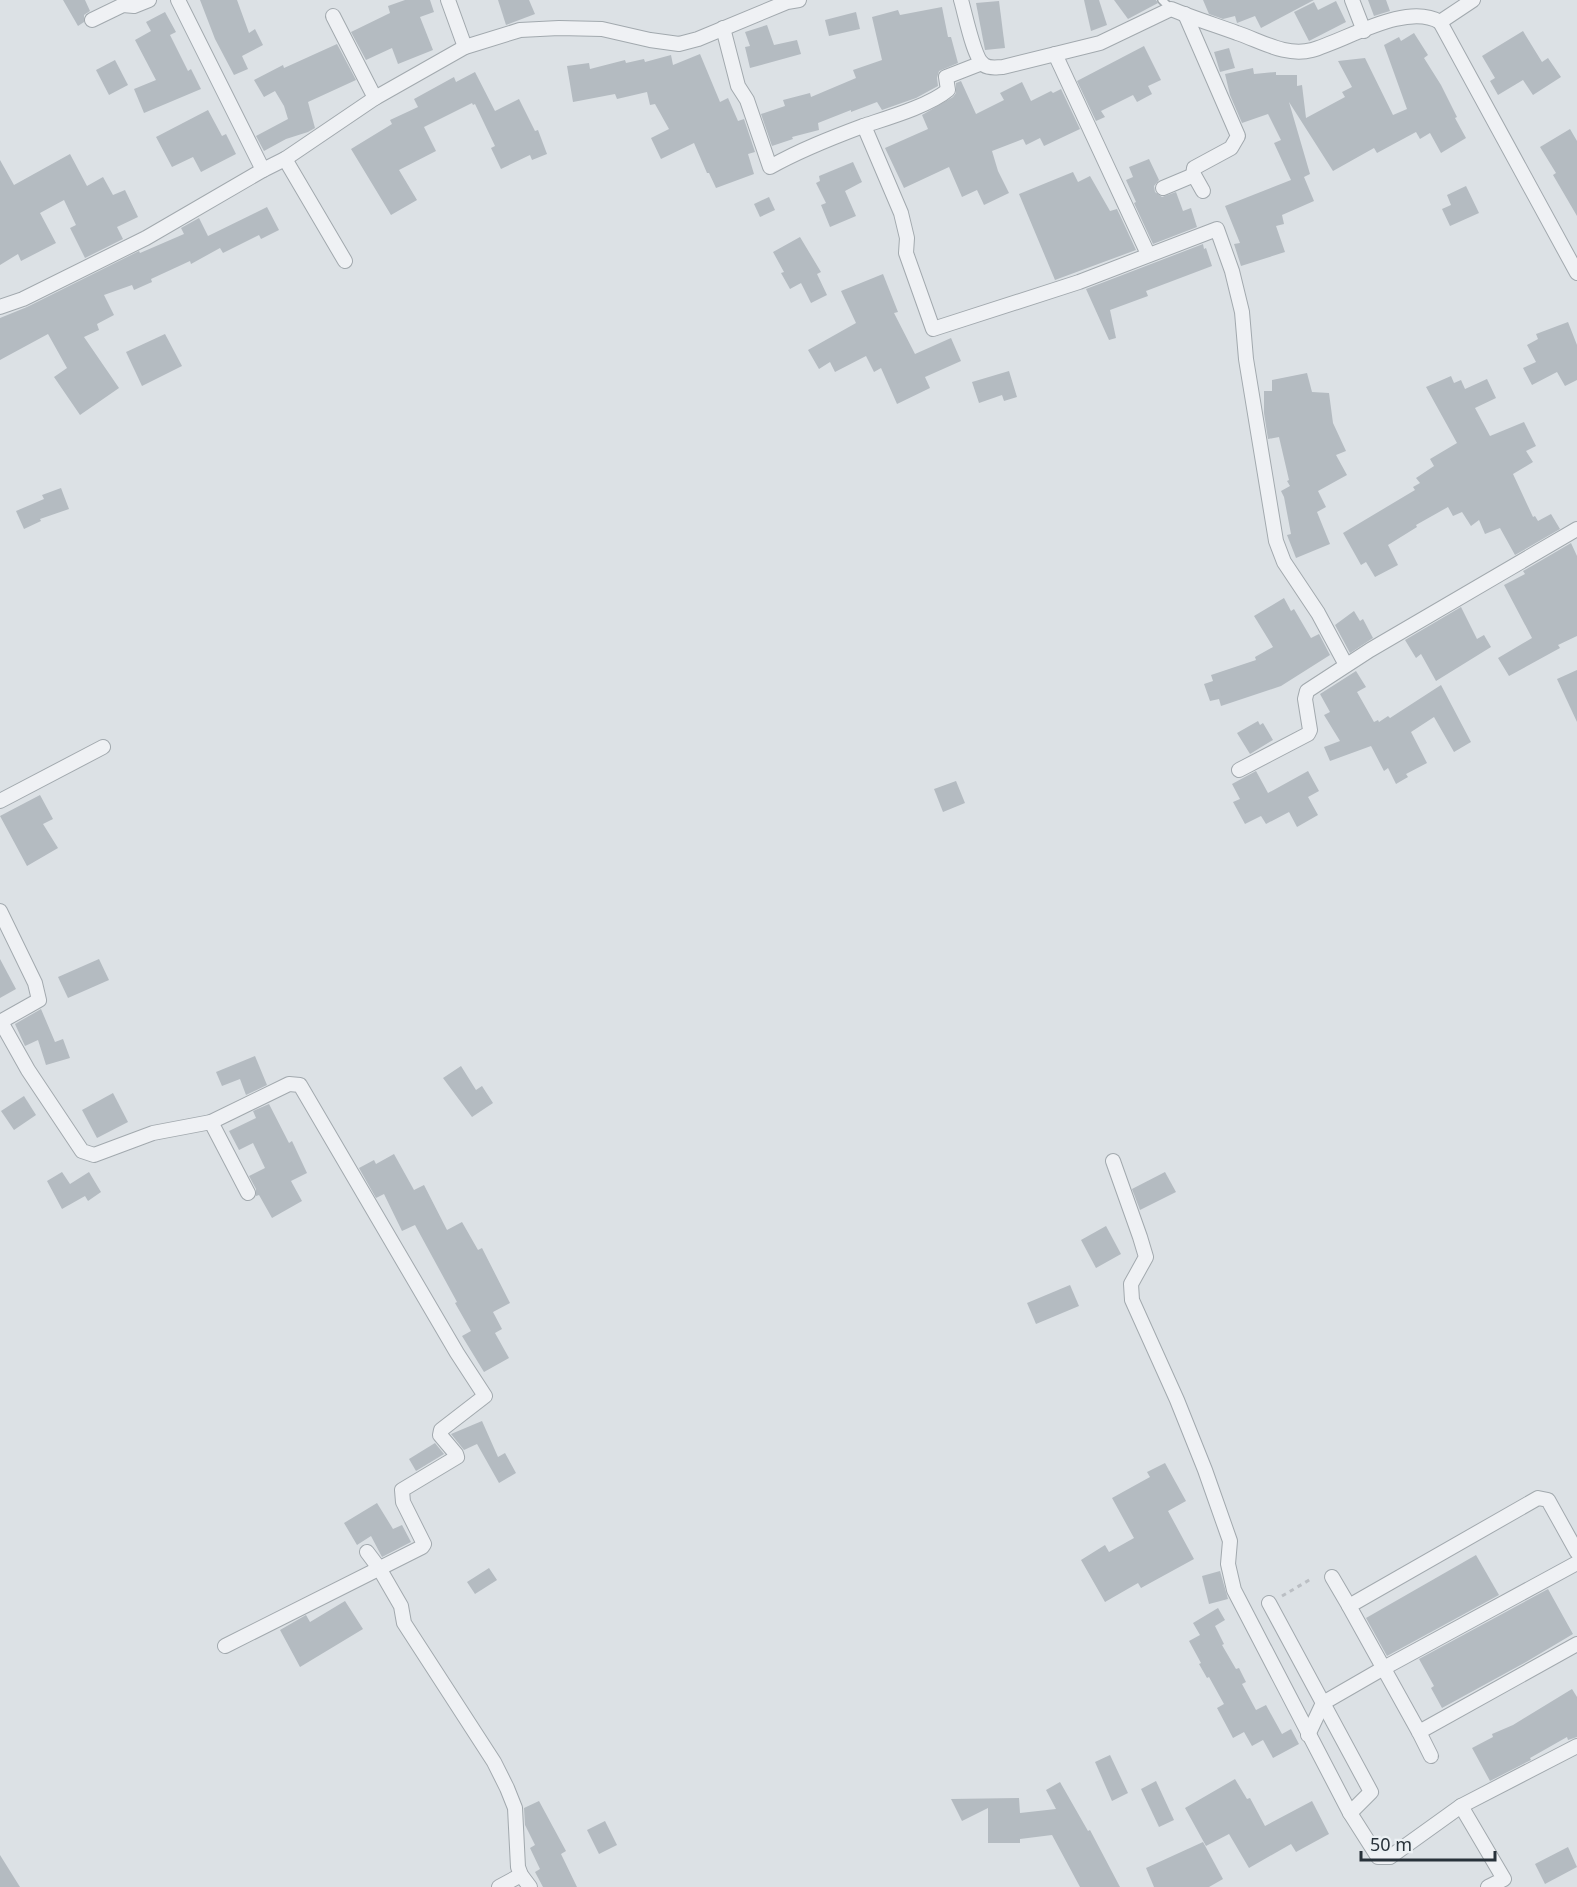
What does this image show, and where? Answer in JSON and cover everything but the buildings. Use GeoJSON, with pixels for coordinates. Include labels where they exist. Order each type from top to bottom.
{"type":"FeatureCollection","features":[{"type":"Feature","properties":{"kind":"street"},"geometry":{"type":"LineString","coordinates":[[92,20],[123,5],[134,6],[149,0]]}},
{"type":"Feature","properties":{"kind":"street"},"geometry":{"type":"LineString","coordinates":[[178,0],[262,170]]}},
{"type":"Feature","properties":{"kind":"street"},"geometry":{"type":"LineString","coordinates":[[450,0],[465,46]]}},
{"type":"Feature","properties":{"kind":"street"},"geometry":{"type":"LineString","coordinates":[[0,308],[23,299],[146,238],[262,170],[285,159],[375,98],[465,46],[520,30],[559,28],[602,29],[679,44],[698,39],[787,2],[799,0]]}},
{"type":"Feature","properties":{"kind":"street"},"geometry":{"type":"LineString","coordinates":[[961,0],[978,58],[987,67],[1004,67],[1100,43],[1167,4],[1185,15],[1294,52],[1311,51],[1381,24],[1419,15],[1431,17],[1440,22],[1577,273]]}},
{"type":"Feature","properties":{"kind":"street"},"geometry":{"type":"LineString","coordinates":[[1352,0],[1364,31]]}},
{"type":"Feature","properties":{"kind":"street"},"geometry":{"type":"LineString","coordinates":[[1440,22],[1473,0]]}},
{"type":"Feature","properties":{"kind":"street"},"geometry":{"type":"LineString","coordinates":[[1185,15],[1238,136],[1231,148],[1194,168],[1193,176]]}},
{"type":"Feature","properties":{"kind":"street"},"geometry":{"type":"LineString","coordinates":[[333,16],[375,98]]}},
{"type":"Feature","properties":{"kind":"street"},"geometry":{"type":"LineString","coordinates":[[723,28],[738,86],[747,100],[770,167],[799,151],[894,116],[940,96],[948,90],[946,77],[982,63]]}},
{"type":"Feature","properties":{"kind":"street"},"geometry":{"type":"LineString","coordinates":[[1055,54],[1149,254]]}},
{"type":"Feature","properties":{"kind":"street"},"geometry":{"type":"LineString","coordinates":[[864,126],[901,213],[907,238],[906,253],[933,329],[1079,282],[1217,229],[1232,271],[1242,312],[1246,359],[1276,541],[1284,562],[1318,613],[1346,665]]}},
{"type":"Feature","properties":{"kind":"street"},"geometry":{"type":"LineString","coordinates":[[285,159],[345,261]]}},
{"type":"Feature","properties":{"kind":"street"},"geometry":{"type":"LineString","coordinates":[[1163,188],[1193,176]]}},
{"type":"Feature","properties":{"kind":"street"},"geometry":{"type":"LineString","coordinates":[[1193,176],[1197,177],[1203,191]]}},
{"type":"Feature","properties":{"kind":"street"},"geometry":{"type":"LineString","coordinates":[[1239,770],[1308,734],[1310,730],[1305,695],[1307,691],[1346,665],[1577,529]]}},
{"type":"Feature","properties":{"kind":"street"},"geometry":{"type":"LineString","coordinates":[[0,801],[103,747]]}},
{"type":"Feature","properties":{"kind":"street"},"geometry":{"type":"LineString","coordinates":[[0,911],[35,983],[39,1000],[1,1022],[28,1070],[82,1151],[89,1155],[106,1152],[153,1133],[211,1122],[289,1084],[300,1085],[457,1353],[485,1396],[441,1430],[440,1435],[457,1457],[402,1490],[404,1502],[424,1544],[422,1547],[225,1646]]}},
{"type":"Feature","properties":{"kind":"street"},"geometry":{"type":"LineString","coordinates":[[211,1122],[248,1193]]}},
{"type":"Feature","properties":{"kind":"street"},"geometry":{"type":"LineString","coordinates":[[1113,1161],[1146,1257],[1131,1284],[1132,1300],[1177,1400],[1227,1531],[1230,1541],[1229,1575],[1234,1590],[1350,1813],[1378,1857],[1389,1857],[1399,1852],[1461,1806],[1577,1746]]}},
{"type":"Feature","properties":{"kind":"street"},"geometry":{"type":"LineString","coordinates":[[1349,1606],[1538,1498],[1548,1500],[1577,1552]]}},
{"type":"Feature","properties":{"kind":"street"},"geometry":{"type":"LineString","coordinates":[[367,1552],[401,1606],[404,1623],[494,1762],[507,1788],[514,1808],[517,1857],[521,1875],[530,1887]]}},
{"type":"Feature","properties":{"kind":"street"},"geometry":{"type":"LineString","coordinates":[[1308,1735],[1323,1703],[1382,1668],[1577,1563]]}},
{"type":"Feature","properties":{"kind":"street"},"geometry":{"type":"LineString","coordinates":[[1332,1577],[1431,1756]]}},
{"type":"Feature","properties":{"kind":"street"},"geometry":{"type":"LineString","coordinates":[[1269,1603],[1371,1792],[1350,1813]]}},
{"type":"Feature","properties":{"kind":"street"},"geometry":{"type":"LineString","coordinates":[[1419,1732],[1577,1644]]}},
{"type":"Feature","properties":{"kind":"street"},"geometry":{"type":"LineString","coordinates":[[1461,1806],[1504,1879],[1488,1887]]}},
{"type":"Feature","properties":{"kind":"street"},"geometry":{"type":"LineString","coordinates":[[499,1887],[521,1875]]}}]}
